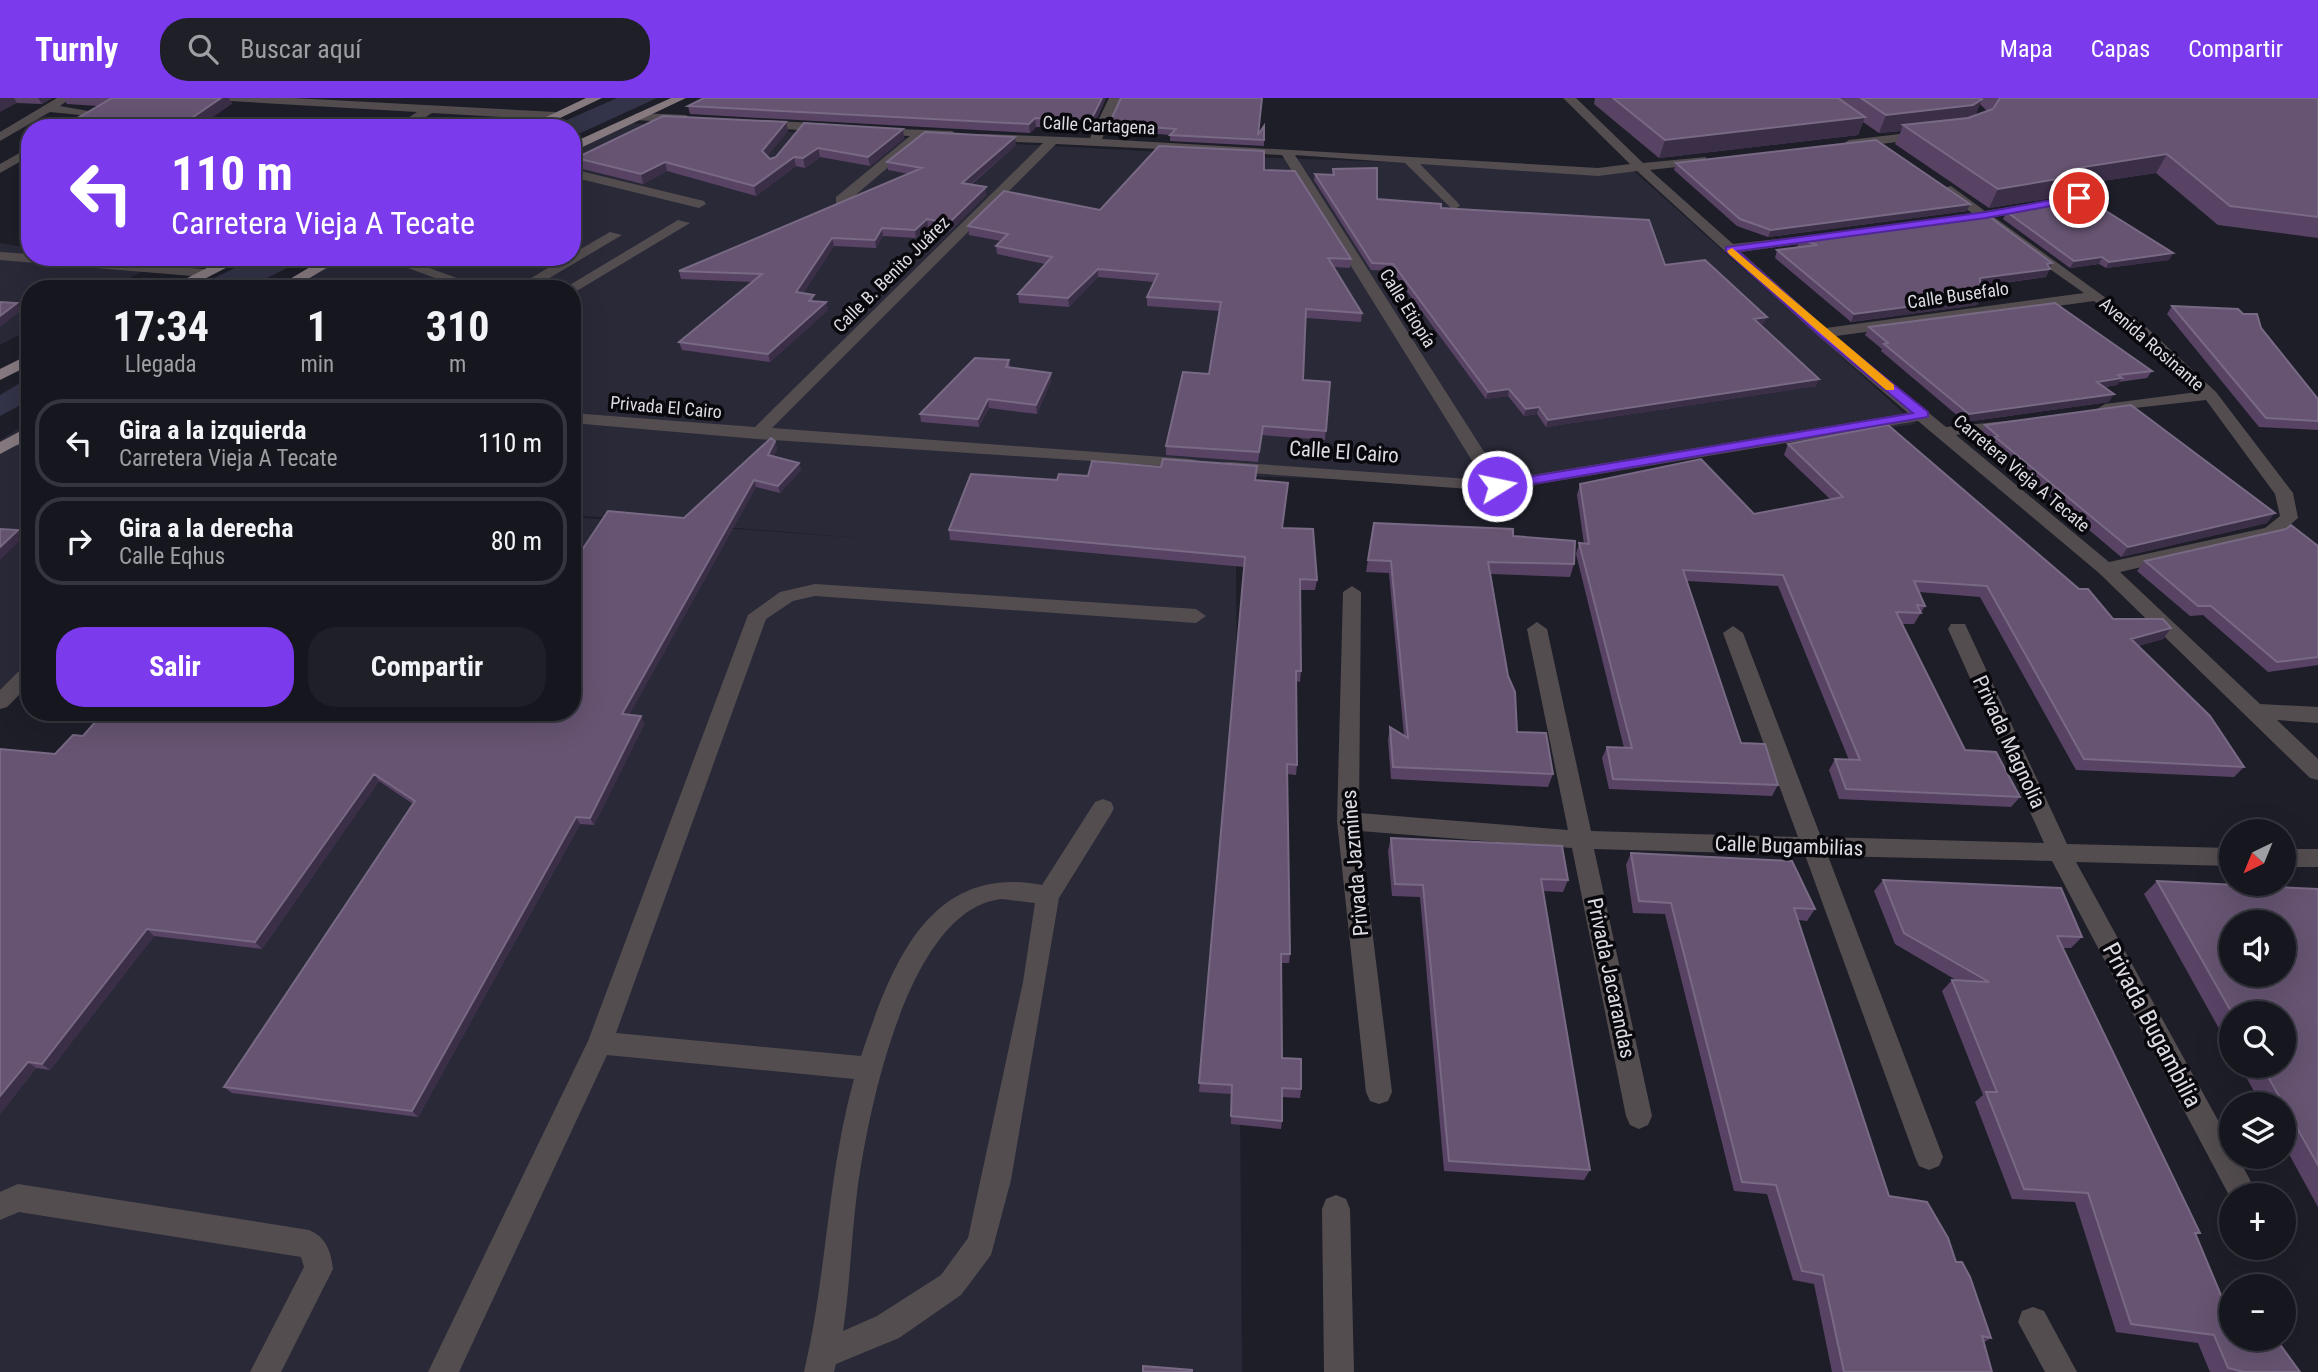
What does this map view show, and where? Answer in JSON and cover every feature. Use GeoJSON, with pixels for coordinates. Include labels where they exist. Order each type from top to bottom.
{"type":"FeatureCollection","features":[{"type":"Feature","properties":{"kind":"main road"},"geometry":{"type":"LineString","coordinates":[[548,119],[596,98]]}},
{"type":"Feature","properties":{"kind":"main road"},"geometry":{"type":"LineString","coordinates":[[581,144],[680,98]]}},
{"type":"Feature","properties":{"kind":"main road"},"geometry":{"type":"LineString","coordinates":[[190,280],[220,266]]}},
{"type":"Feature","properties":{"kind":"main road"},"geometry":{"type":"LineString","coordinates":[[296,280],[322,266]]}},
{"type":"Feature","properties":{"kind":"main road"},"geometry":{"type":"LineString","coordinates":[[0,375],[21,364]]}},
{"type":"Feature","properties":{"kind":"street"},"geometry":{"type":"LineString","coordinates":[[30,119],[65,98]]}},
{"type":"Feature","properties":{"kind":"street"},"geometry":{"type":"LineString","coordinates":[[230,98],[391,102],[428,110],[555,116]]}},
{"type":"Feature","properties":{"kind":"street"},"geometry":{"type":"LineString","coordinates":[[1094,143],[1115,98]]}},
{"type":"Feature","properties":{"kind":"street","name":"Carretera Vieja A Tecate"},"geometry":{"type":"LineString","coordinates":[[1576,100],[1640,167],[1823,333],[2106,569],[2318,772]]}},
{"type":"Feature","properties":{"kind":"street"},"geometry":{"type":"LineString","coordinates":[[506,112],[528,101]]}},
{"type":"Feature","properties":{"kind":"street"},"geometry":{"type":"LineString","coordinates":[[48,108],[88,112],[82,119]]}},
{"type":"Feature","properties":{"kind":"street"},"geometry":{"type":"LineString","coordinates":[[414,119],[428,110]]}},
{"type":"Feature","properties":{"kind":"street"},"geometry":{"type":"LineString","coordinates":[[639,117],[694,120]]}},
{"type":"Feature","properties":{"kind":"street","name":"Calle Cartagena"},"geometry":{"type":"LineString","coordinates":[[748,123],[1598,172],[1709,160]]}},
{"type":"Feature","properties":{"kind":"street"},"geometry":{"type":"LineString","coordinates":[[0,137],[21,124]]}},
{"type":"Feature","properties":{"kind":"street"},"geometry":{"type":"LineString","coordinates":[[789,143],[802,126]]}},
{"type":"Feature","properties":{"kind":"street"},"geometry":{"type":"LineString","coordinates":[[1856,127],[1898,156]]}},
{"type":"Feature","properties":{"kind":"street"},"geometry":{"type":"LineString","coordinates":[[841,200],[922,133]]}},
{"type":"Feature","properties":{"kind":"street"},"geometry":{"type":"LineString","coordinates":[[1835,146],[1942,133]]}},
{"type":"Feature","properties":{"kind":"street","name":"Calle B. Benito Juárez"},"geometry":{"type":"LineString","coordinates":[[757,434],[1052,141]]}},
{"type":"Feature","properties":{"kind":"street","name":"Calle Etiopía"},"geometry":{"type":"LineString","coordinates":[[1286,152],[1497,486]]}},
{"type":"Feature","properties":{"kind":"street"},"geometry":{"type":"LineString","coordinates":[[0,169],[21,156]]}},
{"type":"Feature","properties":{"kind":"street"},"geometry":{"type":"LineString","coordinates":[[1408,159],[1453,206]]}},
{"type":"Feature","properties":{"kind":"street"},"geometry":{"type":"LineString","coordinates":[[581,175],[699,204]]}},
{"type":"Feature","properties":{"kind":"street","name":"Avenida Rosinante"},"geometry":{"type":"LineString","coordinates":[[1931,178],[1986,215],[2141,330],[2210,395],[2284,493],[2289,518],[2271,532],[2106,569]]}},
{"type":"Feature","properties":{"kind":"street"},"geometry":{"type":"LineString","coordinates":[[1959,219],[2103,194]]}},
{"type":"Feature","properties":{"kind":"street"},"geometry":{"type":"LineString","coordinates":[[581,283],[683,223]]}},
{"type":"Feature","properties":{"kind":"street"},"geometry":{"type":"LineString","coordinates":[[581,254],[615,235]]}},
{"type":"Feature","properties":{"kind":"street"},"geometry":{"type":"LineString","coordinates":[[1730,249],[1838,235]]}},
{"type":"Feature","properties":{"kind":"street"},"geometry":{"type":"LineString","coordinates":[[0,256],[21,258]]}},
{"type":"Feature","properties":{"kind":"street"},"geometry":{"type":"LineString","coordinates":[[120,266],[204,273]]}},
{"type":"Feature","properties":{"kind":"street"},"geometry":{"type":"LineString","coordinates":[[412,266],[453,280]]}},
{"type":"Feature","properties":{"kind":"street"},"geometry":{"type":"LineString","coordinates":[[536,280],[560,266]]}},
{"type":"Feature","properties":{"kind":"street","name":"Calle Busefalo"},"geometry":{"type":"LineString","coordinates":[[1823,333],[2097,296]]}},
{"type":"Feature","properties":{"kind":"street"},"geometry":{"type":"LineString","coordinates":[[2090,412],[2210,395]]}},
{"type":"Feature","properties":{"kind":"street","name":"Calle El Cairo"},"geometry":{"type":"LineString","coordinates":[[757,434],[1497,486],[1923,415]]}},
{"type":"Feature","properties":{"kind":"street","name":"Privada El Cairo"},"geometry":{"type":"LineString","coordinates":[[581,419],[757,434]]}},
{"type":"Feature","properties":{"kind":"street"},"geometry":{"type":"LineString","coordinates":[[1943,432],[2023,421]]}},
{"type":"Feature","properties":{"kind":"street"},"geometry":{"type":"LineString","coordinates":[[443,1372],[600,1043],[758,615],[787,596],[815,590],[1196,616]]}},
{"type":"Feature","properties":{"kind":"street","name":"Privada Jazmines"},"geometry":{"type":"LineString","coordinates":[[1352,592],[1348,821],[1380,1092]]}},
{"type":"Feature","properties":{"kind":"street"},"geometry":{"type":"LineString","coordinates":[[1537,629],[1582,840]]}},
{"type":"Feature","properties":{"kind":"street","name":"Privada Magnolia"},"geometry":{"type":"LineString","coordinates":[[1958,629],[2060,854]]}},
{"type":"Feature","properties":{"kind":"street"},"geometry":{"type":"LineString","coordinates":[[1733,633],[1929,1157]]}},
{"type":"Feature","properties":{"kind":"street"},"geometry":{"type":"LineString","coordinates":[[0,702],[21,682]]}},
{"type":"Feature","properties":{"kind":"street"},"geometry":{"type":"LineString","coordinates":[[2254,711],[2318,715]]}},
{"type":"Feature","properties":{"kind":"street"},"geometry":{"type":"LineString","coordinates":[[821,1363],[888,1326],[951,1285],[981,1245],[997,1180],[1033,996],[1048,896],[1103,808]]}},
{"type":"Feature","properties":{"kind":"street","name":"Calle Bugambilias"},"geometry":{"type":"LineString","coordinates":[[1348,821],[1582,840],[2219,857]]}},
{"type":"Feature","properties":{"kind":"street","name":"Privada Jacarandas"},"geometry":{"type":"LineString","coordinates":[[1582,840],[1639,1116]]}},
{"type":"Feature","properties":{"kind":"street","name":"Privada Bugambilia"},"geometry":{"type":"LineString","coordinates":[[2060,854],[2238,1183]]}},
{"type":"Feature","properties":{"kind":"street"},"geometry":{"type":"LineString","coordinates":[[2296,858],[2318,858]]}},
{"type":"Feature","properties":{"kind":"street"},"geometry":{"type":"LineString","coordinates":[[821,1363],[848,1167],[870,1069],[906,969],[939,920],[975,896],[1005,888],[1048,896]]}},
{"type":"Feature","properties":{"kind":"street"},"geometry":{"type":"LineString","coordinates":[[600,1043],[870,1069]]}},
{"type":"Feature","properties":{"kind":"street"},"geometry":{"type":"LineString","coordinates":[[0,1206],[18,1198],[309,1244],[317,1255],[319,1269],[265,1372]]}},
{"type":"Feature","properties":{"kind":"street"},"geometry":{"type":"LineString","coordinates":[[1336,1209],[1339,1372]]}},
{"type":"Feature","properties":{"kind":"street"},"geometry":{"type":"LineString","coordinates":[[2033,1322],[2062,1372]]}},
{"type":"Feature","properties":{"kind":"shaded area"},"geometry":{"type":"Polygon","coordinates":[[[617,98],[657,98],[581,133],[581,119],[569,119],[617,98]]]}},
{"type":"Feature","properties":{"kind":"shaded area"},"geometry":{"type":"Polygon","coordinates":[[[631,123],[1274,158],[1633,170],[1916,424],[1497,484],[1242,476],[1236,566],[1242,1372],[0,1372],[0,928],[181,721],[581,721],[581,518],[875,539],[581,516],[581,280],[296,280],[325,266],[581,266],[581,146],[631,123]]]}},
{"type":"Feature","properties":{"kind":"shaded area"},"geometry":{"type":"Polygon","coordinates":[[[0,243],[21,246],[21,266],[149,268],[126,280],[21,280],[21,334],[0,345],[0,243]]]}},
{"type":"Feature","properties":{"kind":"shaded area"},"geometry":{"type":"Polygon","coordinates":[[[239,266],[291,266],[263,280],[210,280],[239,266]]]}},
{"type":"Feature","properties":{"kind":"shaded area"},"geometry":{"type":"Polygon","coordinates":[[[21,382],[21,405],[0,416],[0,395],[21,382]]]}},
{"type":"Feature","properties":{"kind":"shaded area"},"geometry":{"type":"Polygon","coordinates":[[[21,427],[21,685],[0,705],[0,440],[21,427]]]}},
{"type":"Feature","properties":{"kind":"building"},"geometry":{"type":"Polygon","coordinates":[[[112,98],[221,98],[190,119],[76,119],[112,98]]]}},
{"type":"Feature","properties":{"kind":"building"},"geometry":{"type":"Polygon","coordinates":[[[704,98],[1102,98],[1091,120],[1035,118],[1029,124],[688,106],[704,98]]]}},
{"type":"Feature","properties":{"kind":"building"},"geometry":{"type":"Polygon","coordinates":[[[1121,98],[1262,98],[1258,135],[1264,126],[1264,140],[1170,135],[1176,129],[1109,124],[1121,98]]]}},
{"type":"Feature","properties":{"kind":"building"},"geometry":{"type":"Polygon","coordinates":[[[1613,98],[1838,98],[1865,117],[1665,140],[1613,98]]]}},
{"type":"Feature","properties":{"kind":"building"},"geometry":{"type":"Polygon","coordinates":[[[1861,98],[1982,99],[1973,105],[1886,115],[1861,98]]]}},
{"type":"Feature","properties":{"kind":"building"},"geometry":{"type":"Polygon","coordinates":[[[2000,98],[2318,98],[2318,217],[2230,206],[2167,154],[2077,168],[2087,174],[1998,189],[1903,125],[1968,118],[1993,109],[2000,98]]]}},
{"type":"Feature","properties":{"kind":"building"},"geometry":{"type":"Polygon","coordinates":[[[663,116],[786,122],[762,151],[770,159],[776,157],[804,123],[903,129],[868,157],[818,148],[803,158],[794,157],[754,186],[665,162],[641,174],[581,159],[581,156],[663,116]]]}},
{"type":"Feature","properties":{"kind":"building"},"geometry":{"type":"Polygon","coordinates":[[[925,132],[1015,137],[962,183],[986,187],[949,223],[927,219],[915,230],[882,228],[875,240],[832,238],[796,292],[814,295],[809,301],[826,302],[768,354],[679,342],[762,274],[679,271],[922,168],[887,162],[925,132]]]}},
{"type":"Feature","properties":{"kind":"building"},"geometry":{"type":"Polygon","coordinates":[[[1876,140],[1970,204],[1771,230],[1740,219],[1676,163],[1876,140]]]}},
{"type":"Feature","properties":{"kind":"building"},"geometry":{"type":"Polygon","coordinates":[[[1159,146],[1264,151],[1264,170],[1295,171],[1351,259],[1328,258],[1362,313],[1306,309],[1303,380],[1330,382],[1326,431],[1263,426],[1259,452],[1166,446],[1183,372],[1209,374],[1221,302],[1147,297],[1158,274],[1098,269],[1068,298],[1018,294],[1052,257],[996,246],[1008,234],[968,226],[1004,191],[1100,210],[1159,146]]]}},
{"type":"Feature","properties":{"kind":"building"},"geometry":{"type":"Polygon","coordinates":[[[1377,168],[1377,199],[1441,204],[1441,208],[1649,220],[1665,265],[1705,260],[1767,317],[1754,319],[1819,379],[1548,420],[1539,407],[1526,409],[1509,389],[1488,392],[1393,264],[1372,263],[1315,174],[1334,175],[1333,169],[1377,168]]]}},
{"type":"Feature","properties":{"kind":"building"},"geometry":{"type":"Polygon","coordinates":[[[2094,196],[2105,203],[2090,201],[2173,253],[2109,262],[2102,257],[2074,261],[2007,212],[2094,196]]]}},
{"type":"Feature","properties":{"kind":"building"},"geometry":{"type":"Polygon","coordinates":[[[1986,214],[2052,263],[2047,264],[2050,269],[1980,278],[1981,297],[1854,314],[1777,250],[1817,245],[1800,239],[1986,214]]]}},
{"type":"Feature","properties":{"kind":"building"},"geometry":{"type":"Polygon","coordinates":[[[0,302],[17,303],[0,316],[0,302]]]}},
{"type":"Feature","properties":{"kind":"building"},"geometry":{"type":"Polygon","coordinates":[[[2055,303],[2152,371],[2118,375],[2122,378],[2097,382],[2114,394],[1969,414],[1884,344],[1888,343],[1869,327],[2055,303]]]}},
{"type":"Feature","properties":{"kind":"building"},"geometry":{"type":"Polygon","coordinates":[[[2172,306],[2238,309],[2243,314],[2257,314],[2261,328],[2318,399],[2318,421],[2266,418],[2172,306]]]}},
{"type":"Feature","properties":{"kind":"building"},"geometry":{"type":"Polygon","coordinates":[[[975,358],[1009,360],[1006,367],[1051,373],[1036,405],[988,399],[978,419],[920,414],[975,358]]]}},
{"type":"Feature","properties":{"kind":"building"},"geometry":{"type":"Polygon","coordinates":[[[2131,405],[2275,513],[2128,547],[1995,437],[1998,436],[1985,425],[2131,405]]]}},
{"type":"Feature","properties":{"kind":"building"},"geometry":{"type":"Polygon","coordinates":[[[1888,425],[2079,589],[2088,589],[2113,619],[2163,619],[2171,628],[2131,639],[2210,716],[2244,767],[2084,759],[1987,586],[1914,581],[1925,606],[1917,605],[1921,613],[1896,612],[1965,750],[1996,752],[2020,797],[1846,789],[1835,759],[1860,760],[1783,575],[1683,570],[1741,743],[1765,744],[1778,785],[1613,779],[1607,747],[1632,748],[1579,543],[1589,544],[1580,484],[1701,459],[1754,514],[1843,497],[1788,444],[1888,425]]]}},
{"type":"Feature","properties":{"kind":"building"},"geometry":{"type":"Polygon","coordinates":[[[771,438],[775,441],[768,455],[799,463],[778,486],[754,480],[622,714],[641,716],[590,818],[576,817],[412,1111],[224,1087],[415,801],[374,774],[255,942],[147,929],[42,1064],[28,1062],[0,1096],[0,749],[55,754],[73,735],[83,736],[96,721],[581,721],[581,552],[608,511],[684,518],[771,438]]]}},
{"type":"Feature","properties":{"kind":"building"},"geometry":{"type":"Polygon","coordinates":[[[1163,459],[1257,466],[1255,480],[1288,483],[1282,528],[1313,529],[1317,580],[1300,579],[1301,671],[1296,671],[1297,765],[1287,764],[1290,954],[1281,954],[1282,1058],[1301,1059],[1301,1089],[1282,1088],[1282,1121],[1231,1116],[1232,1085],[1199,1083],[1245,557],[949,530],[971,474],[1057,480],[1059,474],[1088,476],[1092,461],[1161,467],[1163,459]]]}},
{"type":"Feature","properties":{"kind":"building"},"geometry":{"type":"Polygon","coordinates":[[[1374,523],[1513,529],[1513,536],[1575,541],[1574,564],[1488,562],[1508,676],[1515,692],[1517,732],[1546,733],[1553,774],[1393,767],[1390,727],[1408,738],[1391,561],[1368,560],[1374,523]]]}},
{"type":"Feature","properties":{"kind":"building"},"geometry":{"type":"Polygon","coordinates":[[[2291,525],[2318,546],[2318,657],[2277,662],[2211,606],[2198,606],[2145,561],[2286,529],[2291,525]]]}},
{"type":"Feature","properties":{"kind":"building"},"geometry":{"type":"Polygon","coordinates":[[[0,529],[18,530],[0,547],[0,529]]]}},
{"type":"Feature","properties":{"kind":"building"},"geometry":{"type":"Polygon","coordinates":[[[1391,838],[1562,846],[1568,880],[1541,879],[1590,1170],[1449,1161],[1423,885],[1395,884],[1391,838]]]}},
{"type":"Feature","properties":{"kind":"building"},"geometry":{"type":"Polygon","coordinates":[[[1631,853],[1792,861],[1815,909],[1794,908],[1889,1196],[1927,1202],[1948,1238],[1956,1262],[1962,1262],[1970,1277],[1991,1338],[1982,1336],[1992,1372],[1844,1372],[1823,1275],[1802,1271],[1776,1185],[1742,1182],[1671,903],[1639,901],[1631,853]]]}},
{"type":"Feature","properties":{"kind":"building"},"geometry":{"type":"Polygon","coordinates":[[[1883,880],[2061,888],[2082,937],[2057,936],[2200,1233],[2195,1233],[2219,1290],[2219,1347],[2214,1335],[2131,1324],[2088,1193],[2024,1189],[1986,1092],[1997,1092],[1952,980],[1989,982],[1904,933],[1883,880]]]}},
{"type":"Feature","properties":{"kind":"building"},"geometry":{"type":"Polygon","coordinates":[[[2157,881],[2219,884],[2219,896],[2296,896],[2296,888],[2318,889],[2318,1165],[2296,1126],[2296,1092],[2277,1092],[2269,1078],[2296,1078],[2296,1001],[2225,1001],[2157,881]]]}},
{"type":"Feature","properties":{"kind":"building"},"geometry":{"type":"Polygon","coordinates":[[[2221,1351],[2285,1351],[2300,1372],[2244,1372],[2228,1368],[2221,1351]]]}},
{"type":"Feature","properties":{"kind":"building"},"geometry":{"type":"Polygon","coordinates":[[[1143,1366],[1192,1370],[1192,1372],[1143,1372],[1143,1366]]]}},
{"type":"Feature","properties":{"kind":"slow traffic"},"geometry":{"type":"LineString","coordinates":[[1732,251],[1823,333],[1890,387]]}},
{"type":"Feature","properties":{"kind":"route"},"geometry":{"type":"LineString","coordinates":[[1497,486],[1923,415],[1823,333],[1730,249],[1986,215],[2079,198]]}}]}
